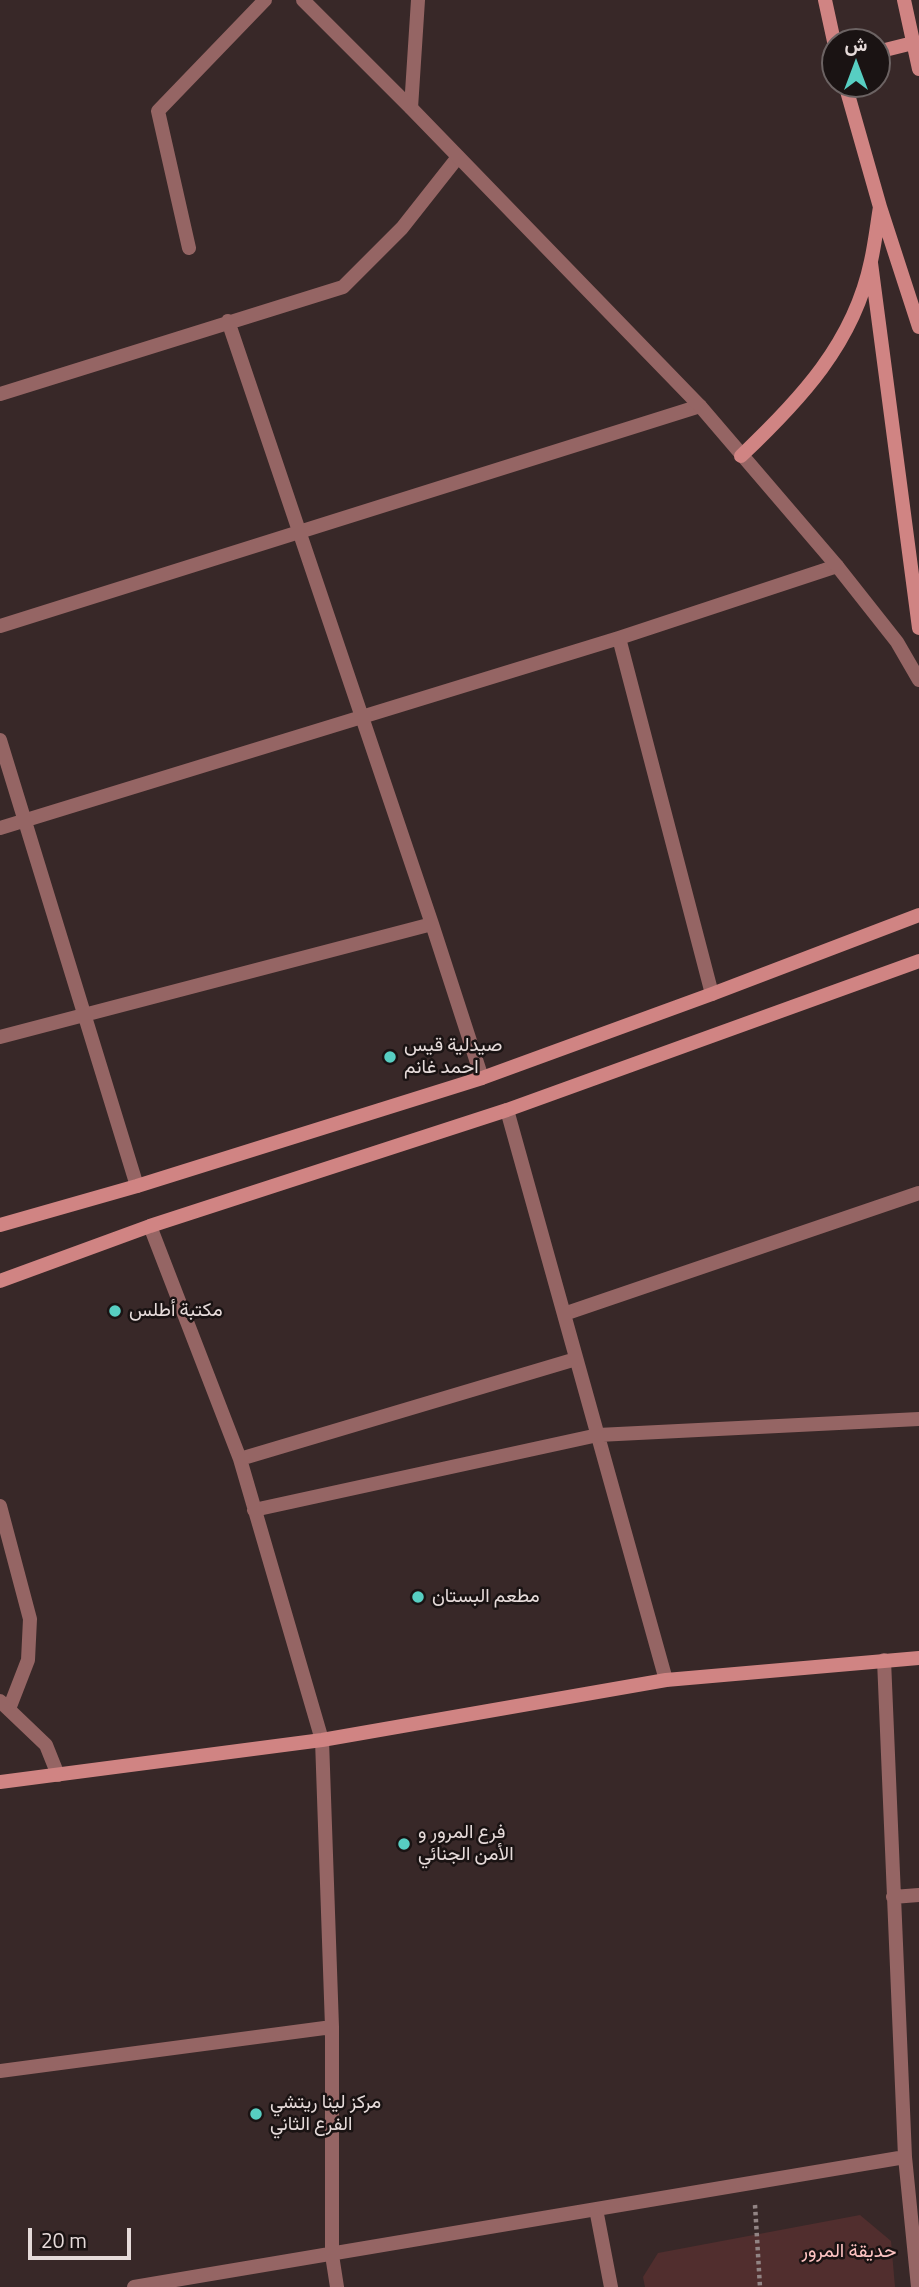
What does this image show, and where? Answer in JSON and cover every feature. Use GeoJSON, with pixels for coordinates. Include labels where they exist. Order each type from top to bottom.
{"type":"FeatureCollection","features":[{"type":"Feature","properties":{"kind":"main road"},"geometry":{"type":"LineString","coordinates":[[825,0],[831,28]]}},
{"type":"Feature","properties":{"kind":"main road"},"geometry":{"type":"LineString","coordinates":[[904,0],[919,69]]}},
{"type":"Feature","properties":{"kind":"main road"},"geometry":{"type":"LineString","coordinates":[[891,48],[913,43]]}},
{"type":"Feature","properties":{"kind":"main road"},"geometry":{"type":"LineString","coordinates":[[849,98],[880,207],[919,327]]}},
{"type":"Feature","properties":{"kind":"main road"},"geometry":{"type":"LineString","coordinates":[[741,456],[789,411],[825,366],[852,317],[871,263],[880,207]]}},
{"type":"Feature","properties":{"kind":"main road"},"geometry":{"type":"LineString","coordinates":[[871,263],[919,628]]}},
{"type":"Feature","properties":{"kind":"main road"},"geometry":{"type":"LineString","coordinates":[[0,1226],[482,1079],[919,915]]}},
{"type":"Feature","properties":{"kind":"main road"},"geometry":{"type":"LineString","coordinates":[[0,1281],[150,1226],[507,1110],[919,961]]}},
{"type":"Feature","properties":{"kind":"main road"},"geometry":{"type":"LineString","coordinates":[[0,1782],[322,1740],[666,1680],[919,1658]]}},
{"type":"Feature","properties":{"kind":"street"},"geometry":{"type":"LineString","coordinates":[[190,248],[158,111],[265,0]]}},
{"type":"Feature","properties":{"kind":"street"},"geometry":{"type":"LineString","coordinates":[[303,0],[700,406],[837,566],[897,642],[919,680]]}},
{"type":"Feature","properties":{"kind":"street"},"geometry":{"type":"LineString","coordinates":[[411,108],[418,0]]}},
{"type":"Feature","properties":{"kind":"street"},"geometry":{"type":"LineString","coordinates":[[0,394],[343,286],[402,228],[458,157]]}},
{"type":"Feature","properties":{"kind":"street"},"geometry":{"type":"LineString","coordinates":[[228,321],[482,1079]]}},
{"type":"Feature","properties":{"kind":"street"},"geometry":{"type":"LineString","coordinates":[[0,626],[700,406]]}},
{"type":"Feature","properties":{"kind":"street"},"geometry":{"type":"LineString","coordinates":[[0,828],[620,638],[837,566]]}},
{"type":"Feature","properties":{"kind":"street"},"geometry":{"type":"LineString","coordinates":[[620,638],[712,994]]}},
{"type":"Feature","properties":{"kind":"street"},"geometry":{"type":"LineString","coordinates":[[0,740],[137,1186]]}},
{"type":"Feature","properties":{"kind":"street"},"geometry":{"type":"LineString","coordinates":[[0,1037],[432,925]]}},
{"type":"Feature","properties":{"kind":"street"},"geometry":{"type":"LineString","coordinates":[[507,1110],[666,1680]]}},
{"type":"Feature","properties":{"kind":"street"},"geometry":{"type":"LineString","coordinates":[[564,1314],[919,1193]]}},
{"type":"Feature","properties":{"kind":"street"},"geometry":{"type":"LineString","coordinates":[[150,1226],[240,1459],[322,1740],[332,2027],[332,2255],[337,2287]]}},
{"type":"Feature","properties":{"kind":"street"},"geometry":{"type":"LineString","coordinates":[[240,1459],[576,1359]]}},
{"type":"Feature","properties":{"kind":"street"},"geometry":{"type":"LineString","coordinates":[[254,1510],[598,1435],[919,1419]]}},
{"type":"Feature","properties":{"kind":"street"},"geometry":{"type":"LineString","coordinates":[[0,1506],[30,1619],[28,1660],[5,1705],[46,1745],[58,1775]]}},
{"type":"Feature","properties":{"kind":"street"},"geometry":{"type":"LineString","coordinates":[[884,1660],[905,2157],[918,2287]]}},
{"type":"Feature","properties":{"kind":"street"},"geometry":{"type":"LineString","coordinates":[[893,1898],[919,1895]]}},
{"type":"Feature","properties":{"kind":"street"},"geometry":{"type":"LineString","coordinates":[[0,2071],[332,2027]]}},
{"type":"Feature","properties":{"kind":"street"},"geometry":{"type":"LineString","coordinates":[[134,2287],[905,2157]]}},
{"type":"Feature","properties":{"kind":"street"},"geometry":{"type":"LineString","coordinates":[[596,2210],[611,2287]]}},
{"type":"Feature","properties":{"kind":"path"},"geometry":{"type":"LineString","coordinates":[[754,2183],[760,2287]]}},
{"type":"Feature","properties":{"kind":"green space","name":"حديقة المرور"},"geometry":{"type":"Polygon","coordinates":[[[860,2215],[891,2241],[895,2287],[645,2287],[643,2277],[658,2253],[860,2215]]]}},
{"type":"Feature","properties":{"kind":"place","name":"صيدلية قيس احمد غانم"},"geometry":{"type":"Point","coordinates":[390,1057]}},
{"type":"Feature","properties":{"kind":"place","name":"مكتبة أطلس"},"geometry":{"type":"Point","coordinates":[115,1311]}},
{"type":"Feature","properties":{"kind":"place","name":"مطعم البستان"},"geometry":{"type":"Point","coordinates":[418,1597]}},
{"type":"Feature","properties":{"kind":"place","name":"فرع المرور و الأمن الجنائي"},"geometry":{"type":"Point","coordinates":[404,1844]}},
{"type":"Feature","properties":{"kind":"place","name":"مركز لينا ريتشي الفرع الثاني"},"geometry":{"type":"Point","coordinates":[256,2114]}}]}
